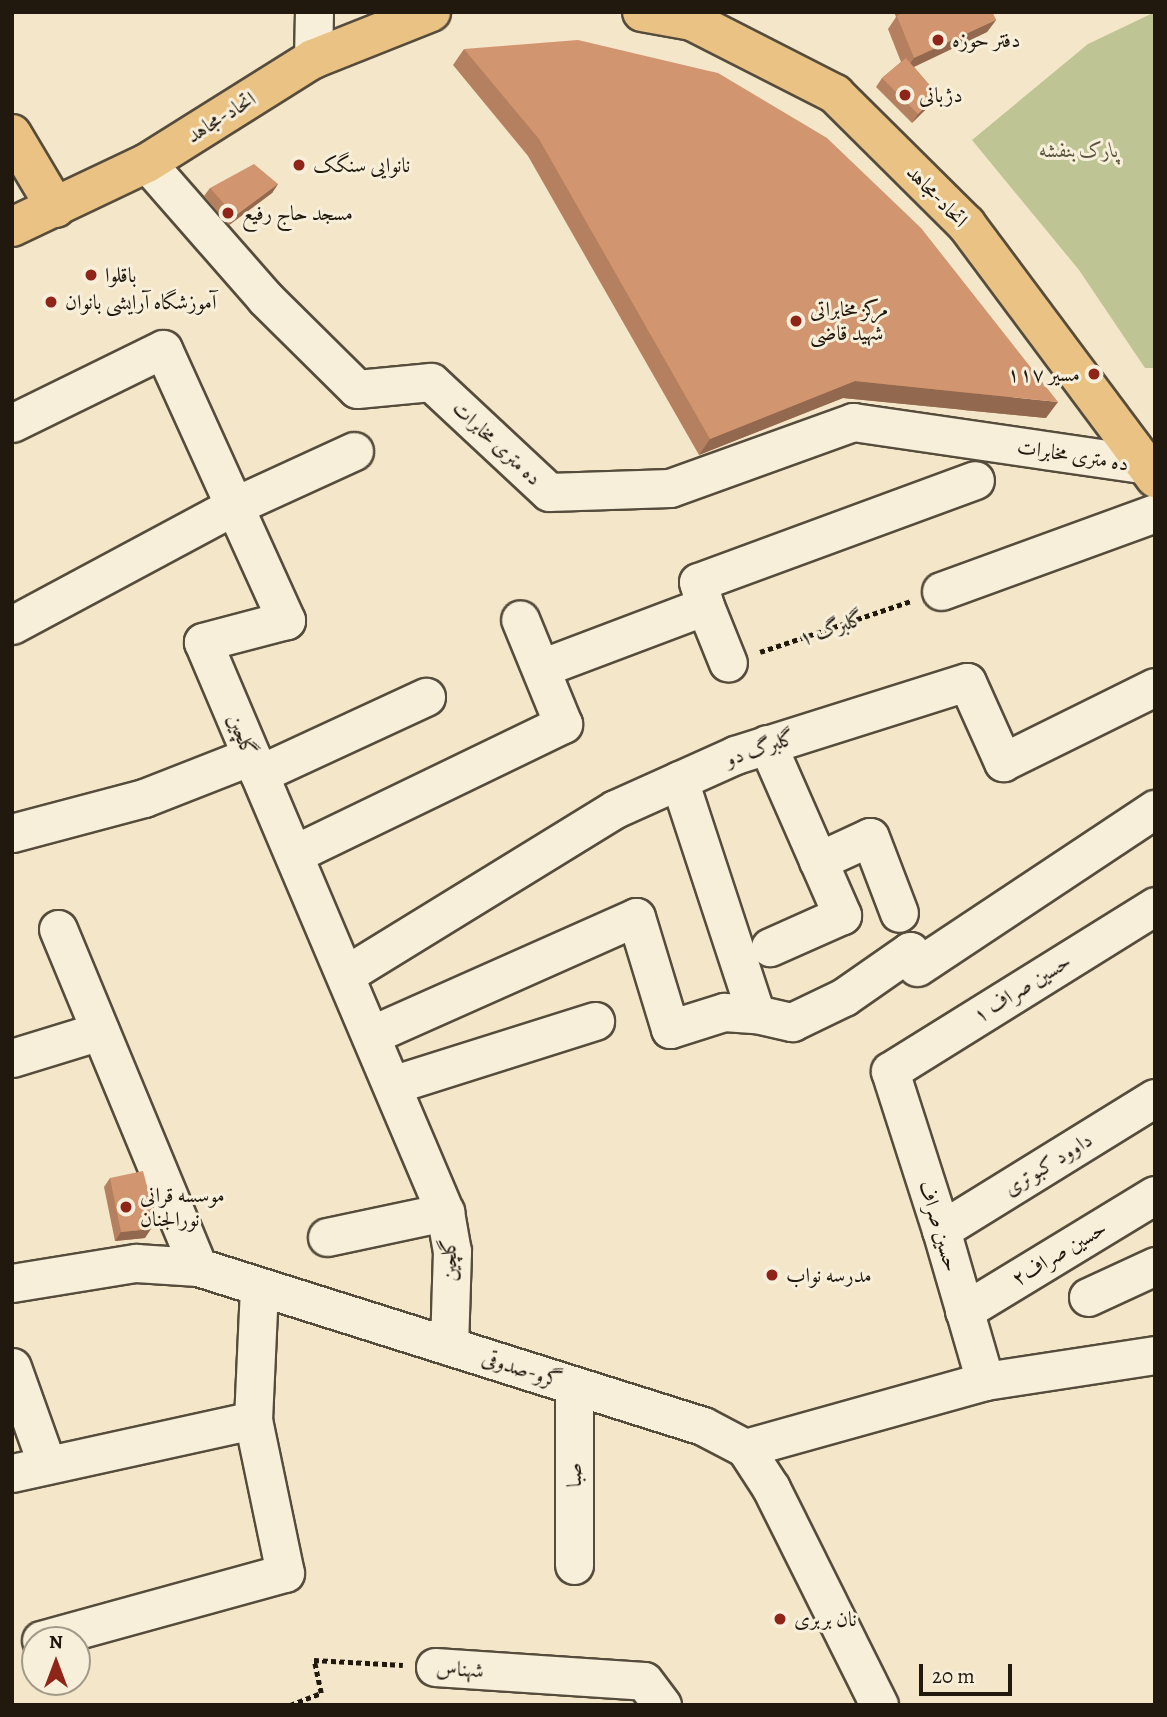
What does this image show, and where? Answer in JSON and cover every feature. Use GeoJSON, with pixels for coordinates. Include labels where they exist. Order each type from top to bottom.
{"type":"FeatureCollection","features":[{"type":"Feature","properties":{"kind":"main road","name":"اتحاد-مجاهد"},"geometry":{"type":"LineString","coordinates":[[12,227],[148,163],[313,59],[431,12]]}},
{"type":"Feature","properties":{"kind":"main road","name":"اتحاد-مجاهد"},"geometry":{"type":"LineString","coordinates":[[642,12],[692,16],[835,94],[966,224],[1152,470]]}},
{"type":"Feature","properties":{"kind":"main road"},"geometry":{"type":"LineString","coordinates":[[12,134],[56,208]]}},
{"type":"Feature","properties":{"kind":"street"},"geometry":{"type":"LineString","coordinates":[[313,59],[314,12]]}},
{"type":"Feature","properties":{"kind":"street","name":"ده متری مخابرات"},"geometry":{"type":"LineString","coordinates":[[148,163],[265,298],[357,389],[431,382],[549,492],[670,488],[853,422],[1152,470]]}},
{"type":"Feature","properties":{"kind":"street","name":"گلچین"},"geometry":{"type":"LineString","coordinates":[[12,422],[163,349],[286,620],[203,642],[445,1212],[452,1251],[449,1346]]}},
{"type":"Feature","properties":{"kind":"street"},"geometry":{"type":"LineString","coordinates":[[12,625],[234,506],[354,451]]}},
{"type":"Feature","properties":{"kind":"street"},"geometry":{"type":"LineString","coordinates":[[728,663],[698,582],[975,480]]}},
{"type":"Feature","properties":{"kind":"street"},"geometry":{"type":"LineString","coordinates":[[942,590],[1155,513]]}},
{"type":"Feature","properties":{"kind":"street"},"geometry":{"type":"LineString","coordinates":[[541,668],[705,606]]}},
{"type":"Feature","properties":{"kind":"street"},"geometry":{"type":"LineString","coordinates":[[294,854],[564,724],[520,619]]}},
{"type":"Feature","properties":{"kind":"street","name":"گلبرگ دو"},"geometry":{"type":"LineString","coordinates":[[345,975],[615,809],[767,744],[967,682],[1003,762],[1155,687]]}},
{"type":"Feature","properties":{"kind":"street"},"geometry":{"type":"LineString","coordinates":[[12,833],[255,765],[426,697]]}},
{"type":"Feature","properties":{"kind":"street"},"geometry":{"type":"LineString","coordinates":[[767,744],[842,915],[771,947]]}},
{"type":"Feature","properties":{"kind":"street"},"geometry":{"type":"LineString","coordinates":[[679,780],[756,1014]]}},
{"type":"Feature","properties":{"kind":"street"},"geometry":{"type":"LineString","coordinates":[[371,1035],[636,917],[670,1030],[724,1012],[756,1014],[792,1022],[844,997],[909,951],[917,967],[1155,809]]}},
{"type":"Feature","properties":{"kind":"street"},"geometry":{"type":"LineString","coordinates":[[818,861],[870,836],[900,913]]}},
{"type":"Feature","properties":{"kind":"street","name":"حسین صراف ۱"},"geometry":{"type":"LineString","coordinates":[[890,1071],[1155,906]]}},
{"type":"Feature","properties":{"kind":"street"},"geometry":{"type":"LineString","coordinates":[[58,929],[198,1267]]}},
{"type":"Feature","properties":{"kind":"street"},"geometry":{"type":"LineString","coordinates":[[393,1085],[595,1021]]}},
{"type":"Feature","properties":{"kind":"street"},"geometry":{"type":"LineString","coordinates":[[12,1058],[100,1031]]}},
{"type":"Feature","properties":{"kind":"street","name":"حسین صراف"},"geometry":{"type":"LineString","coordinates":[[890,1071],[942,1230],[985,1381]]}},
{"type":"Feature","properties":{"kind":"street","name":"داوود کبوتری"},"geometry":{"type":"LineString","coordinates":[[942,1230],[1155,1098]]}},
{"type":"Feature","properties":{"kind":"street","name":"حسین صراف۲"},"geometry":{"type":"LineString","coordinates":[[964,1311],[1155,1195]]}},
{"type":"Feature","properties":{"kind":"street"},"geometry":{"type":"LineString","coordinates":[[327,1237],[445,1212]]}},
{"type":"Feature","properties":{"kind":"street","name":"گرو-صدوقی"},"geometry":{"type":"LineString","coordinates":[[12,1283],[136,1263],[198,1267],[703,1426],[745,1448],[771,1488],[879,1705]]}},
{"type":"Feature","properties":{"kind":"street"},"geometry":{"type":"LineString","coordinates":[[1088,1297],[1155,1266]]}},
{"type":"Feature","properties":{"kind":"street"},"geometry":{"type":"LineString","coordinates":[[91,1626],[285,1573],[253,1420],[259,1287]]}},
{"type":"Feature","properties":{"kind":"street"},"geometry":{"type":"LineString","coordinates":[[745,1448],[985,1381],[1155,1355]]}},
{"type":"Feature","properties":{"kind":"street"},"geometry":{"type":"LineString","coordinates":[[12,1367],[29,1469],[253,1420]]}},
{"type":"Feature","properties":{"kind":"street","name":"صبا"},"geometry":{"type":"LineString","coordinates":[[574,1386],[574,1564]]}},
{"type":"Feature","properties":{"kind":"street","name":"شهناس"},"geometry":{"type":"LineString","coordinates":[[435,1667],[644,1681],[662,1705]]}},
{"type":"Feature","properties":{"kind":"path","name":"گلبرگ ۱"},"geometry":{"type":"LineString","coordinates":[[728,663],[942,590]]}},
{"type":"Feature","properties":{"kind":"path","name":"شهناس"},"geometry":{"type":"LineString","coordinates":[[290,1705],[321,1693],[314,1660],[435,1667]]}},
{"type":"Feature","properties":{"kind":"green space","name":"پارک بنفشه"},"geometry":{"type":"Polygon","coordinates":[[[1155,12],[1155,368],[1145,368],[1079,270],[972,140],[1088,44],[1155,12]]]}},
{"type":"Feature","properties":{"kind":"building","name":"دفتر حوزه"},"geometry":{"type":"Polygon","coordinates":[[[902,12],[992,12],[996,20],[914,58],[897,16],[902,12]]]}},
{"type":"Feature","properties":{"kind":"building","name":"مرکز مخابراتی شهید قاضی"},"geometry":{"type":"Polygon","coordinates":[[[578,40],[718,73],[827,138],[921,228],[1058,402],[855,381],[710,439],[539,139],[464,49],[578,40]]]}},
{"type":"Feature","properties":{"kind":"building","name":"دژبانی"},"geometry":{"type":"Polygon","coordinates":[[[906,58],[938,95],[918,114],[882,78],[906,58]]]}},
{"type":"Feature","properties":{"kind":"building","name":"مسجد حاج رفیع"},"geometry":{"type":"Polygon","coordinates":[[[254,164],[278,184],[235,216],[210,188],[254,164]]]}},
{"type":"Feature","properties":{"kind":"building","name":"موسسه قرانی نورالجنان"},"geometry":{"type":"Polygon","coordinates":[[[143,1171],[156,1220],[151,1229],[121,1232],[110,1178],[143,1171]]]}},
{"type":"Feature","properties":{"kind":"place","name":"دفتر حوزه"},"geometry":{"type":"Point","coordinates":[938,40]}},
{"type":"Feature","properties":{"kind":"place","name":"دژبانی"},"geometry":{"type":"Point","coordinates":[905,95]}},
{"type":"Feature","properties":{"kind":"place","name":"نانوایی سنگک"},"geometry":{"type":"Point","coordinates":[299,165]}},
{"type":"Feature","properties":{"kind":"place","name":"مسجد حاج رفیع"},"geometry":{"type":"Point","coordinates":[228,213]}},
{"type":"Feature","properties":{"kind":"place","name":"باقلوا"},"geometry":{"type":"Point","coordinates":[91,275]}},
{"type":"Feature","properties":{"kind":"place","name":"آموزشگاه آرایشی بانوان"},"geometry":{"type":"Point","coordinates":[51,302]}},
{"type":"Feature","properties":{"kind":"place","name":"مرکز مخابراتی شهید قاضی"},"geometry":{"type":"Point","coordinates":[796,321]}},
{"type":"Feature","properties":{"kind":"place","name":"مسیر ۱۱۷"},"geometry":{"type":"Point","coordinates":[1094,374]}},
{"type":"Feature","properties":{"kind":"place","name":"موسسه قرانی نورالجنان"},"geometry":{"type":"Point","coordinates":[126,1207]}},
{"type":"Feature","properties":{"kind":"place","name":"مدرسه نواب"},"geometry":{"type":"Point","coordinates":[772,1275]}},
{"type":"Feature","properties":{"kind":"place","name":"نان بربری"},"geometry":{"type":"Point","coordinates":[780,1619]}}]}
